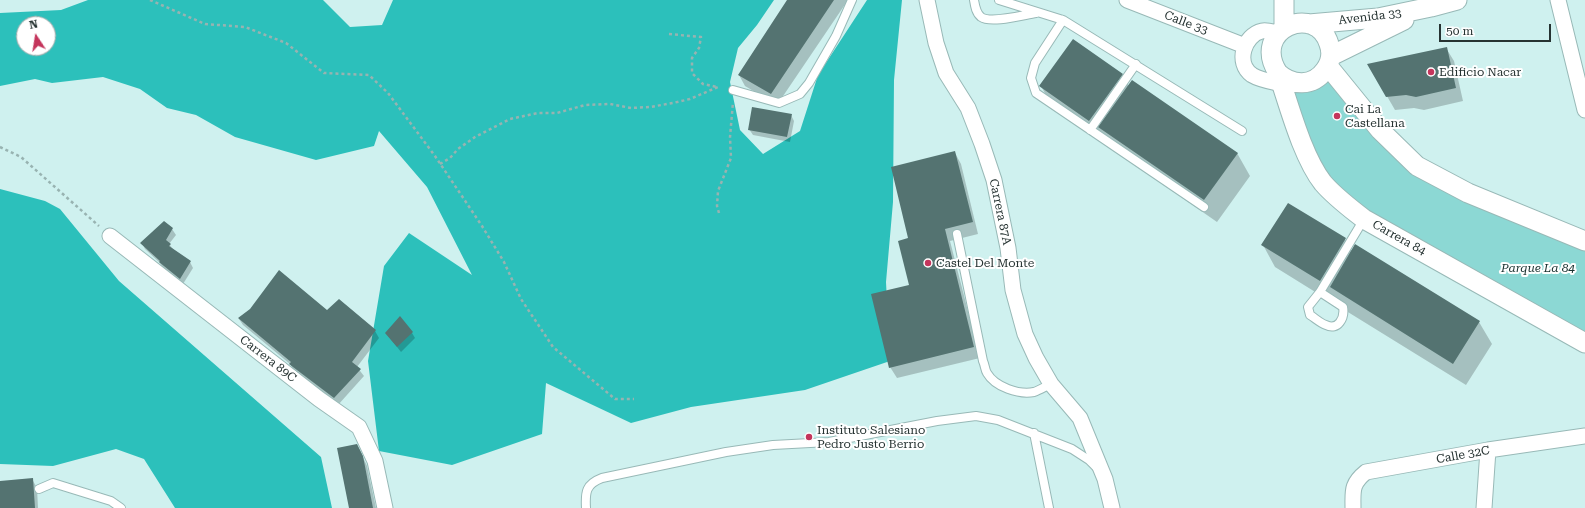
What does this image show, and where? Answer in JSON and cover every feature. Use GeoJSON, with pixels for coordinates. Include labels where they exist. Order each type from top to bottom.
{"type":"FeatureCollection","features":[{"type":"Feature","properties":{"kind":"street","name":"Carrera 87A"},"geometry":{"type":"LineString","coordinates":[[927,0],[936,43],[946,74],[968,108],[994,180],[1008,248],[1013,290],[1025,334],[1036,358],[1051,384],[1080,418],[1105,479],[1112,508]]}},
{"type":"Feature","properties":{"kind":"street","name":"Calle 33"},"geometry":{"type":"LineString","coordinates":[[1127,0],[1245,46]]}},
{"type":"Feature","properties":{"kind":"street"},"geometry":{"type":"LineString","coordinates":[[1284,0],[1292,27]]}},
{"type":"Feature","properties":{"kind":"street"},"geometry":{"type":"LineString","coordinates":[[1289,0],[1292,27]]}},
{"type":"Feature","properties":{"kind":"street","name":"Avenida 33"},"geometry":{"type":"LineString","coordinates":[[1292,27],[1378,18],[1431,4],[1457,0]]}},
{"type":"Feature","properties":{"kind":"street"},"geometry":{"type":"LineString","coordinates":[[1558,0],[1585,110]]}},
{"type":"Feature","properties":{"kind":"street","name":"Avenida 33"},"geometry":{"type":"LineString","coordinates":[[1329,61],[1431,4]]}},
{"type":"Feature","properties":{"kind":"street"},"geometry":{"type":"LineString","coordinates":[[1280,78],[1270,57],[1270,48],[1273,40],[1292,27]]}},
{"type":"Feature","properties":{"kind":"street"},"geometry":{"type":"LineString","coordinates":[[1292,27],[1317,27],[1326,36],[1330,47],[1329,61],[1318,78],[1304,83],[1280,78],[1253,75],[1248,70],[1243,58],[1245,46],[1251,38],[1257,33],[1264,31],[1292,27]]}},
{"type":"Feature","properties":{"kind":"street"},"geometry":{"type":"LineString","coordinates":[[1329,61],[1380,130],[1417,166],[1468,193],[1585,241]]}},
{"type":"Feature","properties":{"kind":"street","name":"Carrera 84"},"geometry":{"type":"LineString","coordinates":[[1280,78],[1295,124],[1313,169],[1323,183],[1341,202],[1364,219],[1585,343]]}},
{"type":"Feature","properties":{"kind":"street","name":"Carrera 89C"},"geometry":{"type":"LineString","coordinates":[[110,236],[313,394],[359,427],[375,461],[385,508]]}},
{"type":"Feature","properties":{"kind":"street","name":"Calle 32C"},"geometry":{"type":"LineString","coordinates":[[1353,508],[1353,491],[1356,480],[1366,472],[1488,450],[1585,436]]}},
{"type":"Feature","properties":{"kind":"street"},"geometry":{"type":"LineString","coordinates":[[1484,508],[1488,450]]}},
{"type":"Feature","properties":{"kind":"lane"},"geometry":{"type":"LineString","coordinates":[[733,90],[779,103],[800,94],[809,83],[836,36],[852,0]]}},
{"type":"Feature","properties":{"kind":"lane"},"geometry":{"type":"LineString","coordinates":[[974,0],[979,16],[987,20],[1039,13]]}},
{"type":"Feature","properties":{"kind":"lane"},"geometry":{"type":"LineString","coordinates":[[999,0],[1063,20],[1242,131]]}},
{"type":"Feature","properties":{"kind":"lane"},"geometry":{"type":"LineString","coordinates":[[1063,20],[1035,63],[1031,78],[1036,93],[1204,207]]}},
{"type":"Feature","properties":{"kind":"lane"},"geometry":{"type":"LineString","coordinates":[[1090,130],[1136,64]]}},
{"type":"Feature","properties":{"kind":"lane"},"geometry":{"type":"LineString","coordinates":[[1320,292],[1343,307],[1344,313],[1342,320],[1336,326],[1327,326],[1310,315],[1308,307],[1320,292],[1364,219]]}},
{"type":"Feature","properties":{"kind":"lane"},"geometry":{"type":"LineString","coordinates":[[957,234],[987,374],[994,381],[1004,387],[1018,392],[1034,392],[1051,384]]}},
{"type":"Feature","properties":{"kind":"lane"},"geometry":{"type":"LineString","coordinates":[[586,508],[585,495],[588,487],[595,481],[726,452],[773,445],[829,442],[937,421],[976,416],[998,420],[1072,449],[1089,460],[1105,479]]}},
{"type":"Feature","properties":{"kind":"lane"},"geometry":{"type":"LineString","coordinates":[[1034,433],[1049,508]]}},
{"type":"Feature","properties":{"kind":"lane"},"geometry":{"type":"LineString","coordinates":[[39,489],[53,483],[111,501],[120,508]]}},
{"type":"Feature","properties":{"kind":"path"},"geometry":{"type":"LineString","coordinates":[[150,0],[205,24],[245,27],[286,43],[324,73],[369,75],[388,93],[440,164],[482,226],[504,262],[521,299],[553,347],[615,399],[634,399]]}},
{"type":"Feature","properties":{"kind":"path"},"geometry":{"type":"LineString","coordinates":[[669,34],[701,37],[699,48],[692,58],[692,73],[703,84],[733,90],[730,138],[731,158],[718,191],[717,206],[719,213]]}},
{"type":"Feature","properties":{"kind":"path"},"geometry":{"type":"LineString","coordinates":[[440,164],[450,158],[458,149],[475,137],[510,119],[538,113],[557,113],[585,105],[610,104],[631,108],[650,107],[690,99],[718,87]]}},
{"type":"Feature","properties":{"kind":"path"},"geometry":{"type":"LineString","coordinates":[[0,147],[21,157],[110,236]]}},
{"type":"Feature","properties":{"kind":"green space","name":"Parque La 84"},"geometry":{"type":"Polygon","coordinates":[[[1328,66],[1417,166],[1585,241],[1585,343],[1328,188],[1289,81],[1328,66]]]}},
{"type":"Feature","properties":{"kind":"shaded area"},"geometry":{"type":"Polygon","coordinates":[[[88,0],[323,0],[350,27],[382,25],[393,0],[774,0],[757,25],[738,48],[730,82],[740,130],[763,154],[800,131],[818,75],[867,0],[902,0],[894,80],[893,202],[886,282],[890,361],[805,390],[691,407],[631,423],[546,383],[542,434],[452,465],[379,451],[368,361],[384,266],[409,233],[472,275],[427,187],[379,131],[374,146],[316,160],[235,137],[196,115],[167,108],[140,89],[103,77],[52,83],[35,79],[0,86],[0,13],[61,10],[88,0]]]}},
{"type":"Feature","properties":{"kind":"shaded area"},"geometry":{"type":"Polygon","coordinates":[[[0,189],[45,201],[60,209],[119,281],[321,457],[332,508],[175,508],[144,459],[116,449],[53,466],[0,464],[0,189]]]}},
{"type":"Feature","properties":{"kind":"building"},"geometry":{"type":"Polygon","coordinates":[[[787,0],[834,0],[771,94],[738,75],[787,0]]]}},
{"type":"Feature","properties":{"kind":"building"},"geometry":{"type":"Polygon","coordinates":[[[1073,39],[1123,74],[1089,121],[1039,86],[1073,39]]]}},
{"type":"Feature","properties":{"kind":"building"},"geometry":{"type":"Polygon","coordinates":[[[1447,47],[1456,88],[1416,97],[1406,95],[1386,97],[1367,64],[1447,47]]]}},
{"type":"Feature","properties":{"kind":"building"},"geometry":{"type":"Polygon","coordinates":[[[1132,80],[1238,153],[1204,200],[1098,127],[1132,80]]]}},
{"type":"Feature","properties":{"kind":"building"},"geometry":{"type":"Polygon","coordinates":[[[752,107],[792,114],[787,137],[748,130],[752,107]]]}},
{"type":"Feature","properties":{"kind":"building","name":"Castel Del Monte"},"geometry":{"type":"Polygon","coordinates":[[[955,151],[973,222],[945,229],[974,347],[889,368],[871,294],[909,285],[898,241],[908,238],[891,167],[955,151]]]}},
{"type":"Feature","properties":{"kind":"building"},"geometry":{"type":"Polygon","coordinates":[[[1288,203],[1346,238],[1320,281],[1261,245],[1288,203]]]}},
{"type":"Feature","properties":{"kind":"building"},"geometry":{"type":"Polygon","coordinates":[[[164,221],[173,228],[166,240],[171,244],[169,246],[191,261],[180,279],[159,262],[160,261],[140,243],[164,221]]]}},
{"type":"Feature","properties":{"kind":"building"},"geometry":{"type":"Polygon","coordinates":[[[1355,244],[1480,321],[1453,364],[1330,287],[1355,244]]]}},
{"type":"Feature","properties":{"kind":"building"},"geometry":{"type":"Polygon","coordinates":[[[279,270],[327,310],[339,299],[376,330],[352,362],[361,369],[334,398],[289,364],[291,362],[238,318],[250,309],[279,270]]]}},
{"type":"Feature","properties":{"kind":"building"},"geometry":{"type":"Polygon","coordinates":[[[400,316],[413,332],[397,347],[385,333],[400,316]]]}},
{"type":"Feature","properties":{"kind":"building"},"geometry":{"type":"Polygon","coordinates":[[[357,444],[363,456],[373,508],[349,508],[337,448],[357,444]]]}},
{"type":"Feature","properties":{"kind":"building"},"geometry":{"type":"Polygon","coordinates":[[[33,478],[35,508],[0,508],[0,481],[33,478]]]}},
{"type":"Feature","properties":{"kind":"place","name":"Edificio Nacar"},"geometry":{"type":"Point","coordinates":[1431,72]}},
{"type":"Feature","properties":{"kind":"place","name":"Cai La Castellana"},"geometry":{"type":"Point","coordinates":[1337,116]}},
{"type":"Feature","properties":{"kind":"place","name":"Castel Del Monte"},"geometry":{"type":"Point","coordinates":[928,263]}},
{"type":"Feature","properties":{"kind":"place","name":"Instituto Salesiano Pedro Justo Berrio"},"geometry":{"type":"Point","coordinates":[809,437]}}]}
